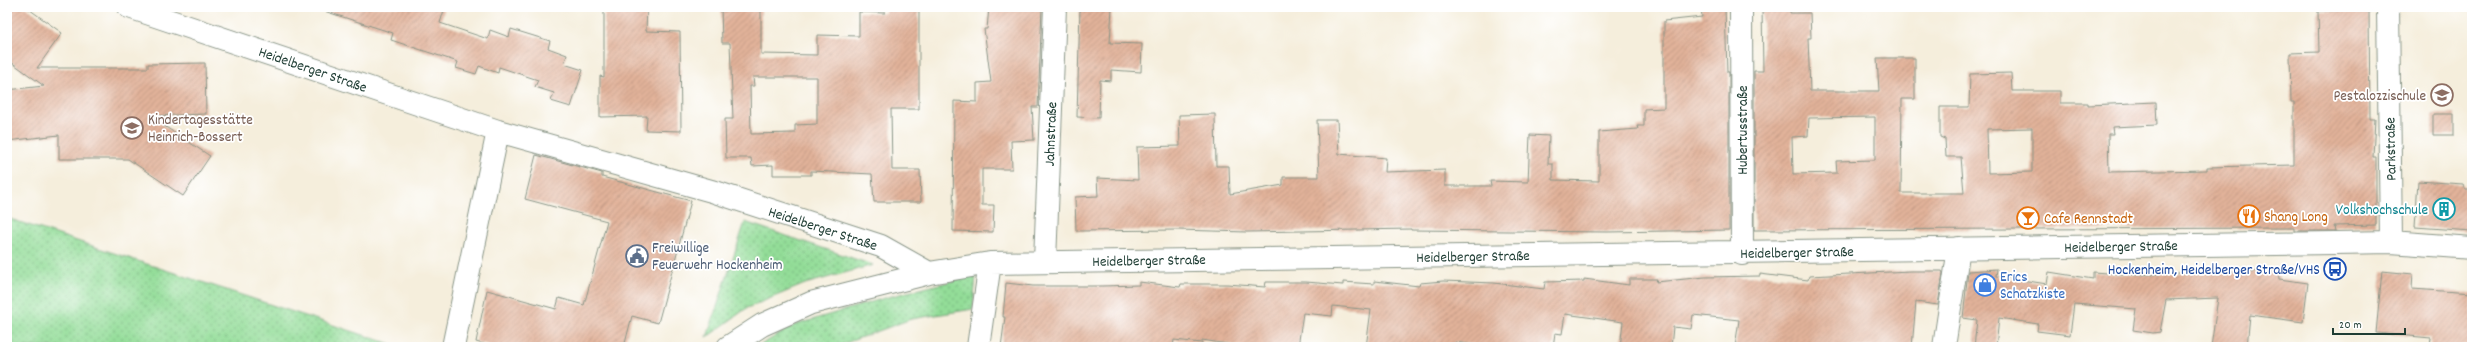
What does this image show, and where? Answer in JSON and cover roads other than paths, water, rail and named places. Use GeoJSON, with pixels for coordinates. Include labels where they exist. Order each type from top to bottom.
{"type":"FeatureCollection","features":[{"type":"Feature","properties":{"kind":"street","name":"Heidelberger Straße"},"geometry":{"type":"LineString","coordinates":[[128,7],[498,131],[715,192],[866,241],[881,246],[929,273],[990,263],[1045,261],[1742,254],[1958,248],[2391,242],[2472,248]]}},
{"type":"Feature","properties":{"kind":"street","name":"Jahnstraße"},"geometry":{"type":"LineString","coordinates":[[1045,261],[1055,7]]}},
{"type":"Feature","properties":{"kind":"street","name":"Hubertusstraße"},"geometry":{"type":"LineString","coordinates":[[1742,7],[1742,254]]}},
{"type":"Feature","properties":{"kind":"street","name":"Parkstraße"},"geometry":{"type":"LineString","coordinates":[[2388,7],[2391,242]]}},
{"type":"Feature","properties":{"kind":"street"},"geometry":{"type":"LineString","coordinates":[[453,347],[498,131]]}},
{"type":"Feature","properties":{"kind":"street"},"geometry":{"type":"LineString","coordinates":[[1944,347],[1958,248]]}},
{"type":"Feature","properties":{"kind":"street"},"geometry":{"type":"LineString","coordinates":[[978,347],[990,263]]}},
{"type":"Feature","properties":{"kind":"street"},"geometry":{"type":"LineString","coordinates":[[728,347],[762,325],[812,303],[929,273]]}},
{"type":"Feature","properties":{"kind":"place","name":"Pestalozzischule"},"geometry":{"type":"Point","coordinates":[2442,95]}},
{"type":"Feature","properties":{"kind":"place","name":"Kindertagesstätte Heinrich-Bossert"},"geometry":{"type":"Point","coordinates":[132,128]}},
{"type":"Feature","properties":{"kind":"place","name":"Volkshochschule"},"geometry":{"type":"Point","coordinates":[2444,209]}},
{"type":"Feature","properties":{"kind":"place","name":"Shang Long"},"geometry":{"type":"Point","coordinates":[2249,216]}},
{"type":"Feature","properties":{"kind":"place","name":"Cafe Rennstadt"},"geometry":{"type":"Point","coordinates":[2028,218]}},
{"type":"Feature","properties":{"kind":"place","name":"Freiwillige Feuerwehr Hockenheim"},"geometry":{"type":"Point","coordinates":[637,256]}},
{"type":"Feature","properties":{"kind":"place","name":"Hockenheim, Heidelberger Straße/VHS"},"geometry":{"type":"Point","coordinates":[2335,269]}},
{"type":"Feature","properties":{"kind":"place","name":"Erics Schatzkiste"},"geometry":{"type":"Point","coordinates":[1985,285]}}]}
